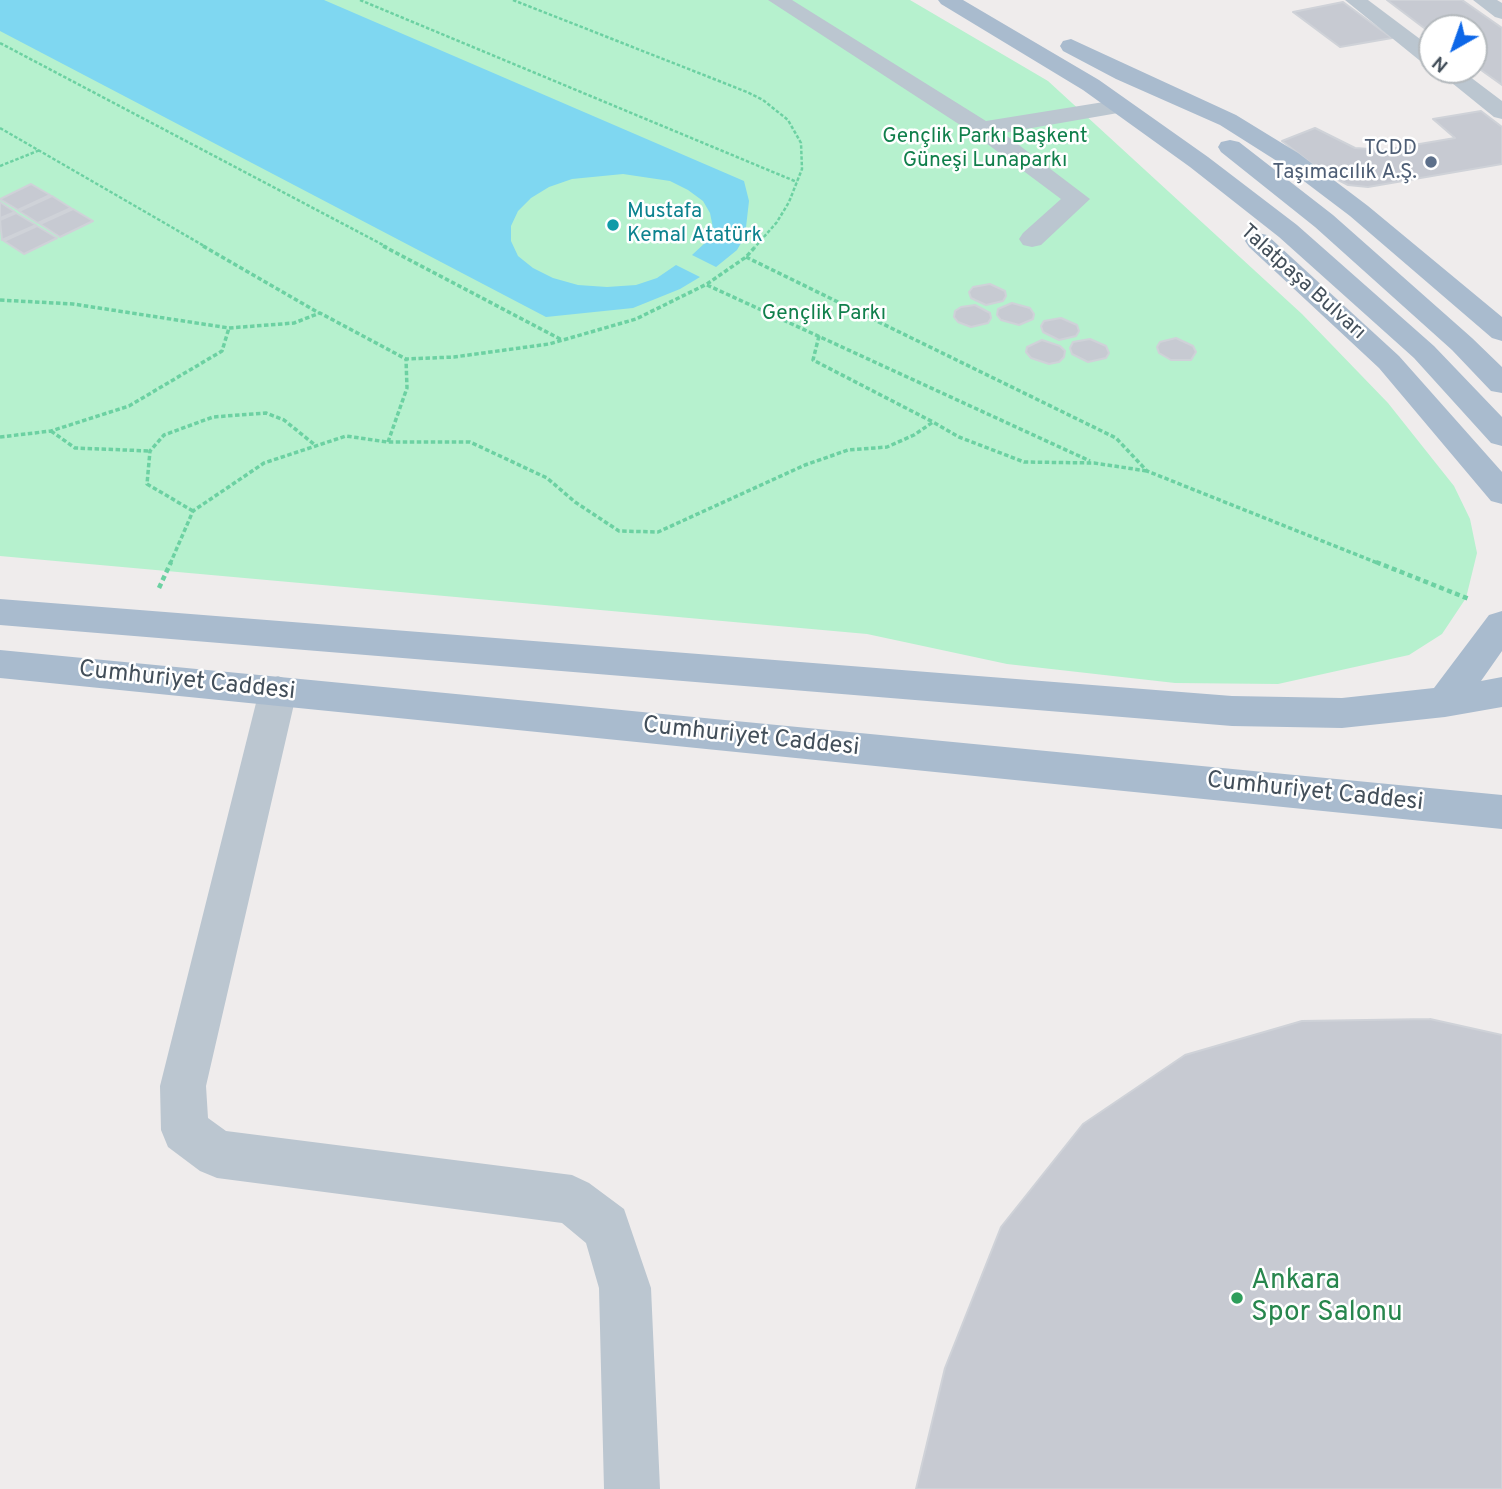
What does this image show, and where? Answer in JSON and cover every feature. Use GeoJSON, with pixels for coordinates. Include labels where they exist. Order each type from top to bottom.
{"type":"FeatureCollection","features":[{"type":"Feature","properties":{"kind":"main road","name":"Talatpaşa Bulvarı"},"geometry":{"type":"LineString","coordinates":[[948,0],[1091,85],[1199,162],[1288,231],[1424,352],[1502,436]]}},
{"type":"Feature","properties":{"kind":"main road"},"geometry":{"type":"LineString","coordinates":[[982,0],[1124,74],[1228,120],[1289,158],[1359,211],[1502,332]]}},
{"type":"Feature","properties":{"kind":"main road"},"geometry":{"type":"LineString","coordinates":[[1124,74],[1236,150],[1324,221],[1462,344],[1502,384]]}},
{"type":"Feature","properties":{"kind":"main road","name":"Talatpaşa Bulvarı"},"geometry":{"type":"LineString","coordinates":[[1091,85],[1141,142],[1276,256],[1389,362],[1502,493]]}},
{"type":"Feature","properties":{"kind":"main road","name":"Cumhuriyet Caddesi"},"geometry":{"type":"LineString","coordinates":[[0,612],[1232,711],[1342,713],[1445,702],[1502,692]]}},
{"type":"Feature","properties":{"kind":"main road"},"geometry":{"type":"LineString","coordinates":[[1445,702],[1490,613]]}},
{"type":"Feature","properties":{"kind":"main road"},"geometry":{"type":"LineString","coordinates":[[91,672],[128,624]]}},
{"type":"Feature","properties":{"kind":"main road"},"geometry":{"type":"LineString","coordinates":[[160,678],[188,628]]}},
{"type":"Feature","properties":{"kind":"main road","name":"Cumhuriyet Caddesi"},"geometry":{"type":"LineString","coordinates":[[0,664],[1502,812]]}},
{"type":"Feature","properties":{"kind":"lane"},"geometry":{"type":"LineString","coordinates":[[778,0],[982,129],[1077,199],[1032,239]]}},
{"type":"Feature","properties":{"kind":"lane"},"geometry":{"type":"LineString","coordinates":[[1355,0],[1418,48]]}},
{"type":"Feature","properties":{"kind":"lane"},"geometry":{"type":"LineString","coordinates":[[1483,0],[1502,13]]}},
{"type":"Feature","properties":{"kind":"lane"},"geometry":{"type":"LineString","coordinates":[[1465,84],[1502,112]]}},
{"type":"Feature","properties":{"kind":"lane"},"geometry":{"type":"LineString","coordinates":[[982,129],[1110,108]]}},
{"type":"Feature","properties":{"kind":"lane"},"geometry":{"type":"LineString","coordinates":[[278,691],[183,1086],[185,1130],[217,1154],[572,1200],[606,1227],[625,1288],[632,1489]]}},
{"type":"Feature","properties":{"kind":"path"},"geometry":{"type":"LineString","coordinates":[[360,0],[797,181]]}},
{"type":"Feature","properties":{"kind":"path"},"geometry":{"type":"LineString","coordinates":[[0,128],[320,313],[406,359],[502,353],[564,341],[636,319],[707,285],[746,257],[777,222],[802,169],[801,144],[788,120],[763,100],[513,0]]}},
{"type":"Feature","properties":{"kind":"path"},"geometry":{"type":"LineString","coordinates":[[0,43],[564,341]]}},
{"type":"Feature","properties":{"kind":"path"},"geometry":{"type":"LineString","coordinates":[[0,166],[40,150]]}},
{"type":"Feature","properties":{"kind":"path"},"geometry":{"type":"LineString","coordinates":[[746,257],[1116,438],[1147,471]]}},
{"type":"Feature","properties":{"kind":"path"},"geometry":{"type":"LineString","coordinates":[[707,285],[1094,463]]}},
{"type":"Feature","properties":{"kind":"path"},"geometry":{"type":"LineString","coordinates":[[0,300],[73,304],[229,328],[294,323],[320,313]]}},
{"type":"Feature","properties":{"kind":"path"},"geometry":{"type":"LineString","coordinates":[[0,437],[51,431],[129,406],[179,379],[222,351],[229,328]]}},
{"type":"Feature","properties":{"kind":"path"},"geometry":{"type":"LineString","coordinates":[[819,336],[813,360],[959,437],[1024,462],[1094,463],[1147,471],[1490,613]]}},
{"type":"Feature","properties":{"kind":"path"},"geometry":{"type":"LineString","coordinates":[[387,442],[407,388],[406,359]]}},
{"type":"Feature","properties":{"kind":"path"},"geometry":{"type":"LineString","coordinates":[[193,510],[147,484],[150,451],[164,435],[213,417],[266,413],[284,421],[316,446]]}},
{"type":"Feature","properties":{"kind":"path"},"geometry":{"type":"LineString","coordinates":[[128,624],[193,510],[264,463],[346,436],[387,442],[470,442],[547,478],[575,502],[619,531],[658,532],[805,465],[848,450],[887,447],[915,435],[933,422]]}},
{"type":"Feature","properties":{"kind":"path"},"geometry":{"type":"LineString","coordinates":[[51,431],[75,448],[150,451]]}},
{"type":"Feature","properties":{"kind":"green space","name":"Gençlik Parkı"},"geometry":{"type":"Polygon","coordinates":[[[0,0],[910,0],[1048,81],[1302,314],[1388,403],[1454,486],[1470,519],[1477,553],[1466,598],[1442,634],[1409,655],[1278,684],[1175,683],[1007,664],[867,634],[0,556],[0,0]]]}},
{"type":"Feature","properties":{"kind":"water"},"geometry":{"type":"Polygon","coordinates":[[[0,0],[324,0],[744,181],[749,201],[745,236],[737,250],[716,267],[692,255],[706,242],[713,228],[710,213],[703,201],[670,181],[623,174],[572,179],[549,187],[531,198],[518,211],[511,226],[511,241],[518,256],[533,268],[553,278],[578,285],[607,287],[636,285],[657,278],[676,265],[700,277],[680,289],[633,308],[546,317],[0,31],[0,0]]]}},
{"type":"Feature","properties":{"kind":"building"},"geometry":{"type":"Polygon","coordinates":[[[1387,0],[1462,0],[1482,14],[1418,14],[1418,23],[1387,0]]]}},
{"type":"Feature","properties":{"kind":"building"},"geometry":{"type":"Polygon","coordinates":[[[1343,2],[1392,38],[1340,47],[1293,12],[1343,2]]]}},
{"type":"Feature","properties":{"kind":"building"},"geometry":{"type":"Polygon","coordinates":[[[1488,18],[1502,28],[1502,85],[1488,75],[1488,18]]]}},
{"type":"Feature","properties":{"kind":"building"},"geometry":{"type":"Polygon","coordinates":[[[1481,111],[1502,127],[1502,164],[1368,187],[1348,185],[1321,171],[1282,141],[1315,128],[1355,148],[1384,150],[1455,138],[1433,119],[1481,111]]]}},
{"type":"Feature","properties":{"kind":"building"},"geometry":{"type":"Polygon","coordinates":[[[31,184],[50,195],[18,210],[0,199],[31,184]]]}},
{"type":"Feature","properties":{"kind":"building"},"geometry":{"type":"Polygon","coordinates":[[[52,196],[71,208],[38,223],[19,211],[52,196]]]}},
{"type":"Feature","properties":{"kind":"building"},"geometry":{"type":"Polygon","coordinates":[[[0,202],[15,212],[0,218],[0,202]]]}},
{"type":"Feature","properties":{"kind":"building"},"geometry":{"type":"Polygon","coordinates":[[[73,209],[93,221],[60,237],[40,224],[73,209]]]}},
{"type":"Feature","properties":{"kind":"building"},"geometry":{"type":"Polygon","coordinates":[[[16,213],[36,225],[2,240],[0,220],[16,213]]]}},
{"type":"Feature","properties":{"kind":"building"},"geometry":{"type":"Polygon","coordinates":[[[37,226],[57,238],[24,254],[4,241],[37,226]]]}},
{"type":"Feature","properties":{"kind":"building"},"geometry":{"type":"Polygon","coordinates":[[[990,284],[1005,291],[1003,301],[986,305],[971,298],[969,292],[973,287],[990,284]]]}},
{"type":"Feature","properties":{"kind":"building"},"geometry":{"type":"Polygon","coordinates":[[[1012,303],[1030,308],[1034,314],[1033,319],[1019,325],[1001,320],[997,315],[998,309],[1012,303]]]}},
{"type":"Feature","properties":{"kind":"building"},"geometry":{"type":"Polygon","coordinates":[[[975,305],[990,313],[988,323],[971,327],[958,322],[954,317],[955,311],[961,307],[975,305]]]}},
{"type":"Feature","properties":{"kind":"building"},"geometry":{"type":"Polygon","coordinates":[[[1061,318],[1077,325],[1079,331],[1076,336],[1059,340],[1043,332],[1041,326],[1044,321],[1061,318]]]}},
{"type":"Feature","properties":{"kind":"building"},"geometry":{"type":"Polygon","coordinates":[[[1176,338],[1193,346],[1196,352],[1191,360],[1171,360],[1159,353],[1157,347],[1160,342],[1176,338]]]}},
{"type":"Feature","properties":{"kind":"building"},"geometry":{"type":"Polygon","coordinates":[[[1090,339],[1106,346],[1109,353],[1106,358],[1088,362],[1072,354],[1070,348],[1073,342],[1090,339]]]}},
{"type":"Feature","properties":{"kind":"building"},"geometry":{"type":"Polygon","coordinates":[[[1042,340],[1060,346],[1065,351],[1059,362],[1049,364],[1031,358],[1026,352],[1027,347],[1042,340]]]}},
{"type":"Feature","properties":{"kind":"building","name":"Ankara Spor Salonu"},"geometry":{"type":"Polygon","coordinates":[[[1430,1019],[1502,1035],[1502,1489],[916,1489],[945,1368],[1001,1227],[1083,1124],[1185,1055],[1302,1021],[1430,1019]]]}},
{"type":"Feature","properties":{"kind":"place","name":"TCDD Taşımacılık A.Ş."},"geometry":{"type":"Point","coordinates":[1431,162]}},
{"type":"Feature","properties":{"kind":"place","name":"Mustafa Kemal Atatürk"},"geometry":{"type":"Point","coordinates":[613,225]}},
{"type":"Feature","properties":{"kind":"place","name":"Ankara Spor Salonu"},"geometry":{"type":"Point","coordinates":[1237,1298]}},
{"type":"Feature","properties":{"kind":"park label","name":"Gençlik Parkı Başkent Güneşi Lunaparkı"},"geometry":{"type":"Point","coordinates":[985,150]}}]}
